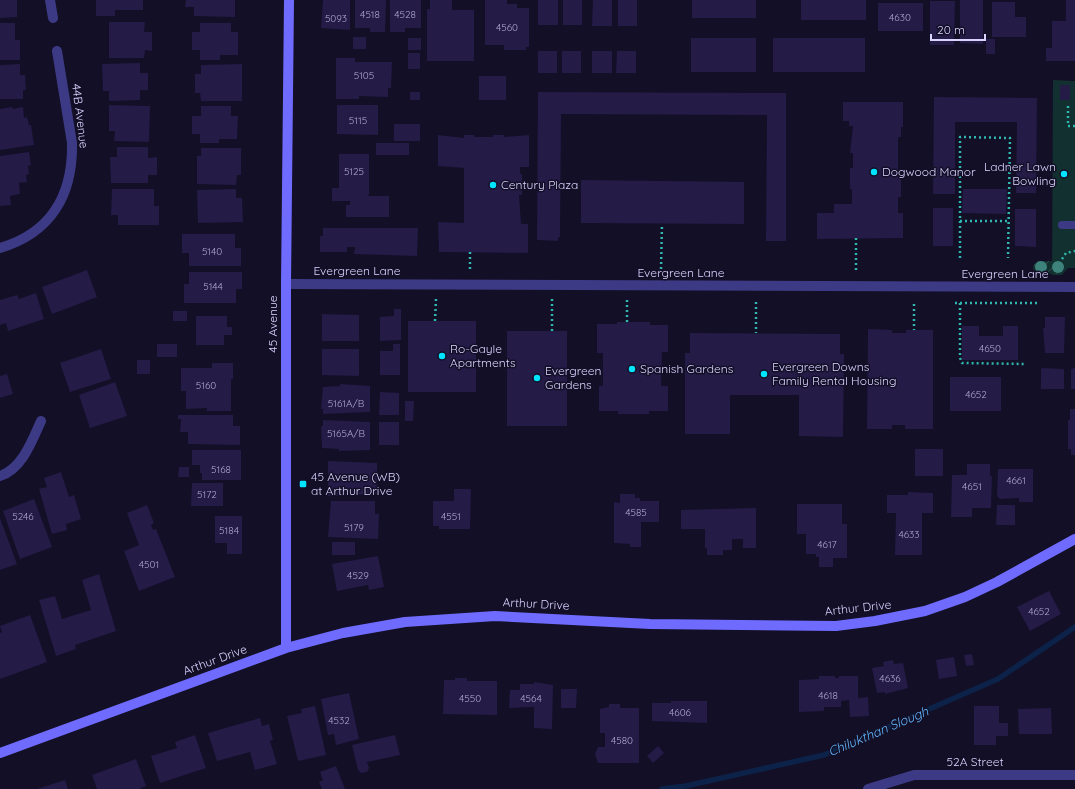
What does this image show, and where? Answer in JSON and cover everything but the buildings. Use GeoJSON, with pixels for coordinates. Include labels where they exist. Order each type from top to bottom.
{"type":"FeatureCollection","features":[{"type":"Feature","properties":{"kind":"main road","name":"45 Avenue"},"geometry":{"type":"LineString","coordinates":[[286,648],[286,284],[289,0]]}},
{"type":"Feature","properties":{"kind":"main road","name":"Arthur Drive"},"geometry":{"type":"LineString","coordinates":[[0,753],[286,648],[328,636],[383,625],[467,616],[517,616],[650,624],[836,626],[875,621],[925,611],[965,597],[997,582],[1075,539]]}},
{"type":"Feature","properties":{"kind":"street"},"geometry":{"type":"LineString","coordinates":[[50,0],[52,18]]}},
{"type":"Feature","properties":{"kind":"street","name":"44B Avenue"},"geometry":{"type":"LineString","coordinates":[[0,248],[17,243],[33,234],[43,225],[58,206],[67,185],[72,158],[70,131],[57,51]]}},
{"type":"Feature","properties":{"kind":"street","name":"Evergreen Lane"},"geometry":{"type":"LineString","coordinates":[[286,284],[1075,287]]}},
{"type":"Feature","properties":{"kind":"street"},"geometry":{"type":"LineString","coordinates":[[0,476],[8,474],[26,452],[41,421]]}},
{"type":"Feature","properties":{"kind":"street","name":"52A Street"},"geometry":{"type":"LineString","coordinates":[[872,787],[914,775],[1075,775]]}},
{"type":"Feature","properties":{"kind":"lane"},"geometry":{"type":"LineString","coordinates":[[1062,225],[1075,225]]}},
{"type":"Feature","properties":{"kind":"path"},"geometry":{"type":"LineString","coordinates":[[1068,106],[1068,126],[1075,126]]}},
{"type":"Feature","properties":{"kind":"path"},"geometry":{"type":"LineString","coordinates":[[960,258],[960,137],[1010,138],[1008,258]]}},
{"type":"Feature","properties":{"kind":"path"},"geometry":{"type":"LineString","coordinates":[[960,221],[1009,221]]}},
{"type":"Feature","properties":{"kind":"path"},"geometry":{"type":"LineString","coordinates":[[662,224],[662,268]]}},
{"type":"Feature","properties":{"kind":"path"},"geometry":{"type":"LineString","coordinates":[[856,238],[856,272]]}},
{"type":"Feature","properties":{"kind":"path"},"geometry":{"type":"LineString","coordinates":[[1062,259],[1066,253],[1075,251]]}},
{"type":"Feature","properties":{"kind":"path"},"geometry":{"type":"LineString","coordinates":[[470,252],[470,269]]}},
{"type":"Feature","properties":{"kind":"path"},"geometry":{"type":"LineString","coordinates":[[435,321],[436,298]]}},
{"type":"Feature","properties":{"kind":"path"},"geometry":{"type":"LineString","coordinates":[[552,299],[552,330]]}},
{"type":"Feature","properties":{"kind":"path"},"geometry":{"type":"LineString","coordinates":[[627,300],[627,322]]}},
{"type":"Feature","properties":{"kind":"path"},"geometry":{"type":"LineString","coordinates":[[756,302],[756,333]]}},
{"type":"Feature","properties":{"kind":"path"},"geometry":{"type":"LineString","coordinates":[[955,302],[1037,303]]}},
{"type":"Feature","properties":{"kind":"path"},"geometry":{"type":"LineString","coordinates":[[960,303],[960,358],[962,363],[1026,364]]}},
{"type":"Feature","properties":{"kind":"path"},"geometry":{"type":"LineString","coordinates":[[914,304],[914,330]]}},
{"type":"Feature","properties":{"kind":"green space","name":"Ladner Lawn Bowling"},"geometry":{"type":"Polygon","coordinates":[[[1053,80],[1075,81],[1075,268],[1068,268],[1062,275],[1052,275],[1053,80]]]}},
{"type":"Feature","properties":{"kind":"green space"},"geometry":{"type":"Polygon","coordinates":[[[1038,261],[1059,261],[1066,268],[1061,274],[1037,274],[1033,269],[1034,264],[1038,261]]]}},
{"type":"Feature","properties":{"kind":"waterway","name":"Chilukthan Slough"},"geometry":{"type":"LineString","coordinates":[[662,789],[686,786],[824,755],[998,679],[1075,627]]}},
{"type":"Feature","properties":{"kind":"place","name":"Dogwood Manor"},"geometry":{"type":"Point","coordinates":[874,172]}},
{"type":"Feature","properties":{"kind":"place","name":"Ladner Lawn Bowling"},"geometry":{"type":"Point","coordinates":[1064,174]}},
{"type":"Feature","properties":{"kind":"place","name":"Century Plaza"},"geometry":{"type":"Point","coordinates":[493,185]}},
{"type":"Feature","properties":{"kind":"place","name":"Ro-Gayle Apartments"},"geometry":{"type":"Point","coordinates":[442,356]}},
{"type":"Feature","properties":{"kind":"place","name":"Spanish Gardens"},"geometry":{"type":"Point","coordinates":[632,369]}},
{"type":"Feature","properties":{"kind":"place","name":"Evergreen Downs Family Rental Housing"},"geometry":{"type":"Point","coordinates":[764,374]}},
{"type":"Feature","properties":{"kind":"place","name":"Evergreen Gardens"},"geometry":{"type":"Point","coordinates":[537,378]}},
{"type":"Feature","properties":{"kind":"place","name":"45 Avenue (WB) at Arthur Drive"},"geometry":{"type":"Point","coordinates":[303,484]}}]}
